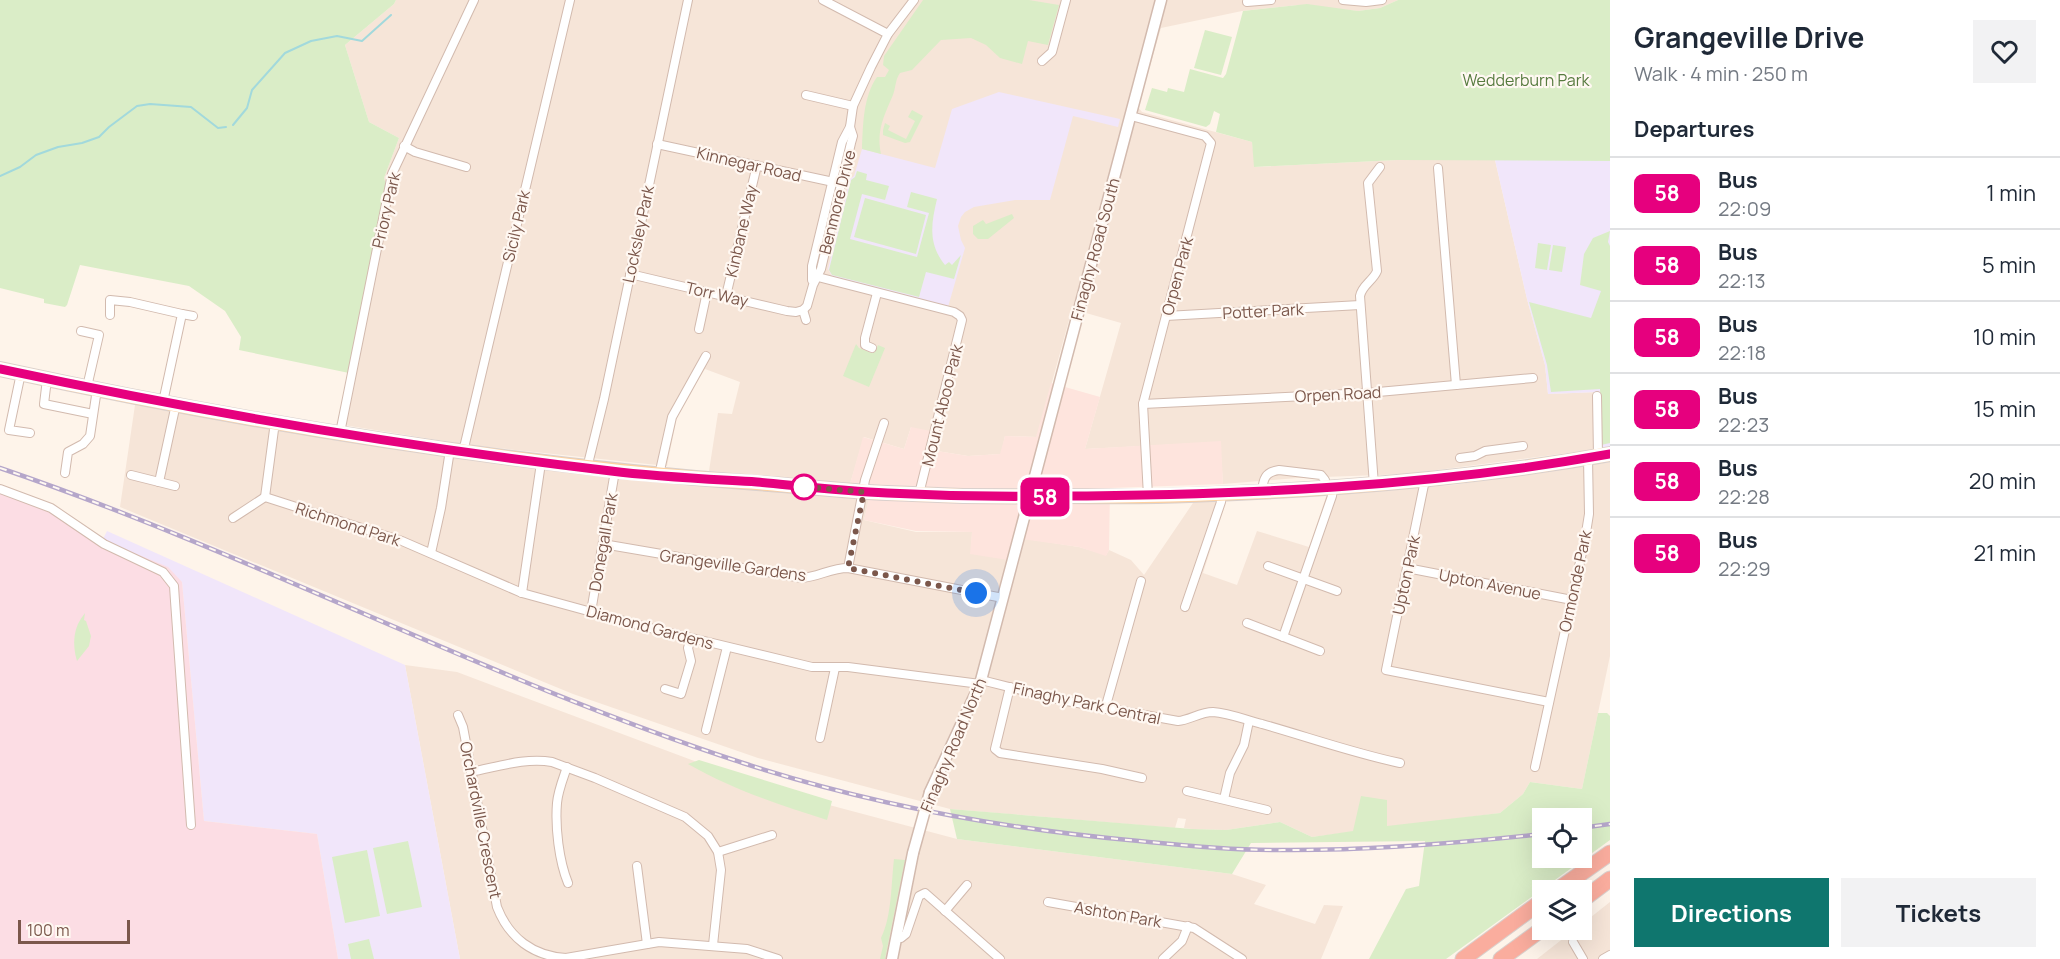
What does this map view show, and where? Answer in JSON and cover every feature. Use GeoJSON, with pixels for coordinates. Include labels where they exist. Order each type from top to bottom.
{"type":"FeatureCollection","features":[{"type":"Feature","properties":{"kind":"highway"},"geometry":{"type":"LineString","coordinates":[[1572,880],[1610,853]]}},
{"type":"Feature","properties":{"kind":"highway"},"geometry":{"type":"LineString","coordinates":[[1585,880],[1610,862]]}},
{"type":"Feature","properties":{"kind":"highway"},"geometry":{"type":"LineString","coordinates":[[1592,893],[1610,879]]}},
{"type":"Feature","properties":{"kind":"highway"},"geometry":{"type":"LineString","coordinates":[[1592,896],[1610,887]]}},
{"type":"Feature","properties":{"kind":"highway"},"geometry":{"type":"LineString","coordinates":[[1463,959],[1532,908]]}},
{"type":"Feature","properties":{"kind":"highway"},"geometry":{"type":"LineString","coordinates":[[1476,959],[1532,918]]}},
{"type":"Feature","properties":{"kind":"highway"},"geometry":{"type":"LineString","coordinates":[[1501,959],[1532,936]]}},
{"type":"Feature","properties":{"kind":"main road"},"geometry":{"type":"LineString","coordinates":[[0,369],[275,422],[456,451],[615,471],[864,492],[1030,498],[1263,492],[1425,480],[1598,456]]}},
{"type":"Feature","properties":{"kind":"street","name":"Priory Park"},"geometry":{"type":"LineString","coordinates":[[340,433],[392,174],[474,0]]}},
{"type":"Feature","properties":{"kind":"street","name":"Sicily Park"},"geometry":{"type":"LineString","coordinates":[[456,451],[570,0]]}},
{"type":"Feature","properties":{"kind":"street","name":"Locksley Park"},"geometry":{"type":"LineString","coordinates":[[587,468],[688,0]]}},
{"type":"Feature","properties":{"kind":"street"},"geometry":{"type":"LineString","coordinates":[[823,0],[888,34]]}},
{"type":"Feature","properties":{"kind":"street","name":"Benmore Drive"},"geometry":{"type":"LineString","coordinates":[[814,279],[822,265],[838,183],[842,142],[850,127],[853,106],[888,34],[914,0]]}},
{"type":"Feature","properties":{"kind":"street"},"geometry":{"type":"LineString","coordinates":[[1042,62],[1052,52],[1066,0]]}},
{"type":"Feature","properties":{"kind":"street","name":"Finaghy Road South"},"geometry":{"type":"LineString","coordinates":[[1030,498],[1161,0]]}},
{"type":"Feature","properties":{"kind":"street"},"geometry":{"type":"LineString","coordinates":[[1247,2],[1271,0]]}},
{"type":"Feature","properties":{"kind":"street"},"geometry":{"type":"LineString","coordinates":[[1343,0],[1366,2],[1382,0]]}},
{"type":"Feature","properties":{"kind":"street"},"geometry":{"type":"LineString","coordinates":[[806,95],[853,106]]}},
{"type":"Feature","properties":{"kind":"street","name":"Orpen Park"},"geometry":{"type":"LineString","coordinates":[[1131,116],[1205,136],[1211,143],[1143,404],[1148,496]]}},
{"type":"Feature","properties":{"kind":"street","name":"Kinnegar Road"},"geometry":{"type":"LineString","coordinates":[[657,144],[838,183]]}},
{"type":"Feature","properties":{"kind":"street"},"geometry":{"type":"LineString","coordinates":[[404,146],[416,152],[466,167]]}},
{"type":"Feature","properties":{"kind":"street","name":"Kinbane Way"},"geometry":{"type":"LineString","coordinates":[[726,296],[757,165]]}},
{"type":"Feature","properties":{"kind":"street"},"geometry":{"type":"LineString","coordinates":[[1374,485],[1360,292],[1377,271],[1368,183],[1380,167]]}},
{"type":"Feature","properties":{"kind":"street"},"geometry":{"type":"LineString","coordinates":[[1438,168],[1456,385]]}},
{"type":"Feature","properties":{"kind":"street","name":"Torr Way"},"geometry":{"type":"LineString","coordinates":[[630,274],[787,311],[803,310]]}},
{"type":"Feature","properties":{"kind":"street"},"geometry":{"type":"LineString","coordinates":[[806,320],[803,310],[807,306],[814,279],[877,293],[865,338],[865,345],[872,348]]}},
{"type":"Feature","properties":{"kind":"street"},"geometry":{"type":"LineString","coordinates":[[697,323],[707,292]]}},
{"type":"Feature","properties":{"kind":"street","name":"Mount Aboo Park"},"geometry":{"type":"LineString","coordinates":[[877,293],[954,312],[962,320],[919,494]]}},
{"type":"Feature","properties":{"kind":"street"},"geometry":{"type":"LineString","coordinates":[[110,315],[110,300],[130,302],[193,316]]}},
{"type":"Feature","properties":{"kind":"street","name":"Potter Park"},"geometry":{"type":"LineString","coordinates":[[1166,316],[1360,305]]}},
{"type":"Feature","properties":{"kind":"street"},"geometry":{"type":"LineString","coordinates":[[159,482],[182,314]]}},
{"type":"Feature","properties":{"kind":"street"},"geometry":{"type":"LineString","coordinates":[[65,473],[68,452],[83,444],[90,436],[93,414],[92,388],[99,335],[81,331]]}},
{"type":"Feature","properties":{"kind":"street"},"geometry":{"type":"LineString","coordinates":[[659,475],[672,417],[706,356]]}},
{"type":"Feature","properties":{"kind":"street"},"geometry":{"type":"LineString","coordinates":[[21,373],[9,430],[30,434]]}},
{"type":"Feature","properties":{"kind":"street","name":"Orpen Road"},"geometry":{"type":"LineString","coordinates":[[1143,404],[1367,393],[1533,378]]}},
{"type":"Feature","properties":{"kind":"street"},"geometry":{"type":"LineString","coordinates":[[47,379],[44,404],[93,414]]}},
{"type":"Feature","properties":{"kind":"street","name":"Ormonde Park"},"geometry":{"type":"LineString","coordinates":[[1535,767],[1589,514],[1598,456],[1597,396]]}},
{"type":"Feature","properties":{"kind":"street"},"geometry":{"type":"LineString","coordinates":[[233,518],[265,497],[275,422]]}},
{"type":"Feature","properties":{"kind":"street"},"geometry":{"type":"LineString","coordinates":[[848,568],[865,480],[884,423]]}},
{"type":"Feature","properties":{"kind":"street"},"geometry":{"type":"LineString","coordinates":[[1460,458],[1523,446]]}},
{"type":"Feature","properties":{"kind":"street"},"geometry":{"type":"LineString","coordinates":[[431,553],[456,451]]}},
{"type":"Feature","properties":{"kind":"street"},"geometry":{"type":"LineString","coordinates":[[1480,454],[1482,473]]}},
{"type":"Feature","properties":{"kind":"street"},"geometry":{"type":"LineString","coordinates":[[522,593],[542,463]]}},
{"type":"Feature","properties":{"kind":"street"},"geometry":{"type":"LineString","coordinates":[[1263,492],[1263,479],[1273,471],[1279,470],[1321,475],[1332,496],[1282,637]]}},
{"type":"Feature","properties":{"kind":"street","name":"Donegall Park"},"geometry":{"type":"LineString","coordinates":[[591,612],[615,471]]}},
{"type":"Feature","properties":{"kind":"street"},"geometry":{"type":"LineString","coordinates":[[131,475],[175,486]]}},
{"type":"Feature","properties":{"kind":"street","name":"Upton Park"},"geometry":{"type":"LineString","coordinates":[[1425,480],[1386,670],[1549,702]]}},
{"type":"Feature","properties":{"kind":"street"},"geometry":{"type":"LineString","coordinates":[[0,489],[60,513],[104,544],[153,565],[169,578],[174,586],[191,825]]}},
{"type":"Feature","properties":{"kind":"street"},"geometry":{"type":"LineString","coordinates":[[1185,607],[1221,502],[1221,494]]}},
{"type":"Feature","properties":{"kind":"street","name":"Richmond Park"},"geometry":{"type":"LineString","coordinates":[[265,497],[355,525],[431,553]]}},
{"type":"Feature","properties":{"kind":"street","name":"Finaghy Road North"},"geometry":{"type":"LineString","coordinates":[[892,959],[913,853],[930,792],[981,682],[1030,498]]}},
{"type":"Feature","properties":{"kind":"street","name":"Grangeville Gardens"},"geometry":{"type":"LineString","coordinates":[[603,544],[802,578],[811,578],[836,568],[848,568],[1003,598]]}},
{"type":"Feature","properties":{"kind":"street","name":"Diamond Gardens"},"geometry":{"type":"LineString","coordinates":[[431,553],[522,593],[691,638],[812,667],[848,667],[981,682]]}},
{"type":"Feature","properties":{"kind":"street"},"geometry":{"type":"LineString","coordinates":[[1268,566],[1337,591]]}},
{"type":"Feature","properties":{"kind":"street","name":"Upton Avenue"},"geometry":{"type":"LineString","coordinates":[[1407,568],[1572,600]]}},
{"type":"Feature","properties":{"kind":"street"},"geometry":{"type":"LineString","coordinates":[[1105,709],[1141,581]]}},
{"type":"Feature","properties":{"kind":"street"},"geometry":{"type":"LineString","coordinates":[[1246,623],[1320,651]]}},
{"type":"Feature","properties":{"kind":"street"},"geometry":{"type":"LineString","coordinates":[[666,689],[681,694],[691,661],[688,648],[691,638]]}},
{"type":"Feature","properties":{"kind":"street"},"geometry":{"type":"LineString","coordinates":[[706,730],[727,647]]}},
{"type":"Feature","properties":{"kind":"street"},"geometry":{"type":"LineString","coordinates":[[819,738],[835,668]]}},
{"type":"Feature","properties":{"kind":"street","name":"Finaghy Park Central"},"geometry":{"type":"LineString","coordinates":[[981,682],[1105,709],[1178,721],[1201,713],[1212,712],[1367,756],[1400,763]]}},
{"type":"Feature","properties":{"kind":"street"},"geometry":{"type":"LineString","coordinates":[[1010,687],[995,750],[1000,753],[1142,777]]}},
{"type":"Feature","properties":{"kind":"street","name":"Orchardville Crescent"},"geometry":{"type":"LineString","coordinates":[[458,715],[463,727],[497,907],[508,929],[523,945],[552,957],[566,958],[659,942],[747,949],[778,959]]}},
{"type":"Feature","properties":{"kind":"street"},"geometry":{"type":"LineString","coordinates":[[1224,799],[1230,772],[1244,745],[1250,721]]}},
{"type":"Feature","properties":{"kind":"street"},"geometry":{"type":"LineString","coordinates":[[471,772],[540,760],[567,767],[685,817],[708,836],[717,852],[721,870],[713,945]]}},
{"type":"Feature","properties":{"kind":"street"},"geometry":{"type":"LineString","coordinates":[[567,767],[557,803],[562,870],[568,883]]}},
{"type":"Feature","properties":{"kind":"street"},"geometry":{"type":"LineString","coordinates":[[1187,791],[1267,810]]}},
{"type":"Feature","properties":{"kind":"street"},"geometry":{"type":"LineString","coordinates":[[717,852],[772,835]]}},
{"type":"Feature","properties":{"kind":"street"},"geometry":{"type":"LineString","coordinates":[[637,866],[647,944]]}},
{"type":"Feature","properties":{"kind":"street"},"geometry":{"type":"LineString","coordinates":[[945,910],[968,885]]}},
{"type":"Feature","properties":{"kind":"street"},"geometry":{"type":"LineString","coordinates":[[896,937],[901,938],[906,934],[921,894],[928,895],[1000,959]]}},
{"type":"Feature","properties":{"kind":"street","name":"Ashton Park"},"geometry":{"type":"LineString","coordinates":[[1048,902],[1188,926],[1204,932],[1242,959]]}},
{"type":"Feature","properties":{"kind":"street","name":"Ashton Park"},"geometry":{"type":"LineString","coordinates":[[1163,959],[1182,940],[1188,926]]}},
{"type":"Feature","properties":{"kind":"street"},"geometry":{"type":"LineString","coordinates":[[1573,942],[1583,959]]}},
{"type":"Feature","properties":{"kind":"street"},"geometry":{"type":"LineString","coordinates":[[526,959],[531,950]]}},
{"type":"Feature","properties":{"kind":"street"},"geometry":{"type":"LineString","coordinates":[[1603,959],[1610,955]]}},
{"type":"Feature","properties":{"kind":"shaded area"},"geometry":{"type":"Polygon","coordinates":[[[396,0],[1398,0],[1380,8],[1358,11],[1298,5],[1242,11],[1161,28],[1138,107],[1142,112],[1252,142],[1255,167],[1397,160],[1495,160],[1527,299],[1545,365],[1548,394],[1598,392],[1599,449],[1406,474],[1297,478],[1223,484],[1220,442],[1085,449],[1121,323],[1072,309],[1037,437],[1005,436],[1001,454],[968,456],[937,451],[911,427],[904,449],[864,437],[850,484],[709,471],[718,413],[732,414],[740,382],[705,369],[678,412],[667,466],[469,445],[337,424],[375,245],[386,184],[384,178],[399,138],[369,122],[345,45],[396,0]]]}},
{"type":"Feature","properties":{"kind":"shaded area"},"geometry":{"type":"Polygon","coordinates":[[[999,92],[1120,119],[1118,127],[1073,116],[1050,200],[1015,200],[974,207],[965,212],[958,226],[965,248],[948,307],[832,276],[828,269],[850,179],[854,176],[862,149],[935,168],[952,109],[999,92]]]}},
{"type":"Feature","properties":{"kind":"shaded area"},"geometry":{"type":"Polygon","coordinates":[[[1495,160],[1610,160],[1610,447],[1599,449],[1598,392],[1548,394],[1545,365],[1527,299],[1495,160]]]}},
{"type":"Feature","properties":{"kind":"shaded area"},"geometry":{"type":"Polygon","coordinates":[[[1051,383],[1100,397],[1085,449],[1221,441],[1223,484],[1110,488],[1109,550],[1106,556],[1079,547],[1014,538],[1008,560],[970,554],[972,532],[916,531],[864,520],[872,485],[850,484],[863,437],[904,449],[911,427],[931,431],[927,444],[937,451],[968,456],[1000,454],[1005,436],[1036,437],[1051,383]]]}},
{"type":"Feature","properties":{"kind":"shaded area"},"geometry":{"type":"Polygon","coordinates":[[[135,405],[447,450],[870,496],[864,520],[916,532],[972,532],[971,553],[1014,537],[1079,547],[1106,555],[1109,550],[1131,560],[1144,575],[1195,500],[1227,499],[1203,573],[1237,585],[1257,531],[1309,547],[1327,494],[1453,485],[1610,462],[1610,656],[1582,789],[1530,782],[1523,794],[1500,813],[1312,837],[1280,822],[1226,830],[1192,829],[1184,828],[1186,819],[1178,818],[1175,828],[950,809],[758,758],[573,694],[120,507],[135,405]]]}},
{"type":"Feature","properties":{"kind":"shaded area"},"geometry":{"type":"Polygon","coordinates":[[[0,492],[46,509],[69,526],[168,567],[182,582],[204,821],[317,834],[338,959],[0,959],[0,492]]]}},
{"type":"Feature","properties":{"kind":"shaded area"},"geometry":{"type":"Polygon","coordinates":[[[107,531],[405,665],[460,959],[338,959],[317,834],[204,821],[182,582],[103,539],[107,531]]]}},
{"type":"Feature","properties":{"kind":"shaded area"},"geometry":{"type":"Polygon","coordinates":[[[405,665],[457,672],[769,789],[957,839],[1232,874],[1266,885],[1254,904],[1315,924],[1324,905],[1343,906],[1321,959],[460,959],[405,665]]]}},
{"type":"Feature","properties":{"kind":"shaded area"},"geometry":{"type":"Polygon","coordinates":[[[1610,902],[1610,959],[1537,959],[1561,940],[1592,940],[1592,916],[1610,902]]]}},
{"type":"Feature","properties":{"kind":"green space"},"geometry":{"type":"Polygon","coordinates":[[[0,0],[396,0],[345,45],[369,122],[399,138],[384,178],[386,184],[349,373],[239,350],[241,337],[225,311],[189,286],[80,265],[65,307],[44,303],[44,299],[0,288],[0,0]]]}},
{"type":"Feature","properties":{"kind":"green space"},"geometry":{"type":"Polygon","coordinates":[[[923,0],[1029,0],[1059,5],[1048,45],[1028,41],[1022,64],[1000,58],[986,45],[971,38],[941,40],[912,70],[900,73],[898,76],[882,124],[881,154],[862,149],[865,112],[872,85],[877,77],[885,77],[889,70],[883,65],[884,56],[923,0]]]}},
{"type":"Feature","properties":{"kind":"green space","name":"Wedderburn Park"},"geometry":{"type":"Polygon","coordinates":[[[1398,0],[1610,0],[1610,161],[1397,160],[1254,167],[1252,142],[1216,132],[1220,114],[1214,111],[1210,124],[1206,127],[1145,110],[1152,88],[1167,92],[1168,88],[1184,92],[1190,69],[1223,78],[1243,11],[1307,4],[1358,11],[1380,8],[1398,0]]]}},
{"type":"Feature","properties":{"kind":"green space"},"geometry":{"type":"Polygon","coordinates":[[[1205,30],[1232,37],[1221,75],[1194,68],[1205,30]]]}},
{"type":"Feature","properties":{"kind":"green space"},"geometry":{"type":"Polygon","coordinates":[[[912,110],[923,116],[910,142],[905,143],[883,135],[885,123],[890,126],[888,130],[906,139],[915,121],[908,117],[912,110]]]}},
{"type":"Feature","properties":{"kind":"green space"},"geometry":{"type":"Polygon","coordinates":[[[857,171],[867,174],[866,180],[889,186],[885,200],[862,194],[850,239],[917,257],[929,213],[907,207],[911,192],[937,199],[932,225],[933,241],[945,265],[949,262],[952,265],[961,255],[954,279],[926,272],[919,297],[832,275],[829,270],[851,180],[857,171]]]}},
{"type":"Feature","properties":{"kind":"green space"},"geometry":{"type":"Polygon","coordinates":[[[865,198],[926,215],[916,254],[854,237],[865,198]]]}},
{"type":"Feature","properties":{"kind":"green space"},"geometry":{"type":"Polygon","coordinates":[[[1012,214],[1014,218],[988,239],[978,239],[973,234],[973,226],[983,220],[986,224],[1012,214]]]}},
{"type":"Feature","properties":{"kind":"green space"},"geometry":{"type":"Polygon","coordinates":[[[1610,231],[1608,242],[1610,246],[1610,443],[1601,445],[1600,389],[1551,392],[1547,365],[1529,302],[1591,318],[1601,291],[1580,285],[1584,254],[1593,238],[1610,231]]]}},
{"type":"Feature","properties":{"kind":"green space"},"geometry":{"type":"Polygon","coordinates":[[[1538,243],[1551,245],[1547,270],[1535,268],[1538,243]]]}},
{"type":"Feature","properties":{"kind":"green space"},"geometry":{"type":"Polygon","coordinates":[[[1553,245],[1566,247],[1562,272],[1549,270],[1553,245]]]}},
{"type":"Feature","properties":{"kind":"green space"},"geometry":{"type":"Polygon","coordinates":[[[856,344],[859,348],[872,353],[878,345],[885,348],[869,387],[843,376],[856,344]]]}},
{"type":"Feature","properties":{"kind":"green space"},"geometry":{"type":"Polygon","coordinates":[[[85,613],[84,620],[91,636],[89,646],[77,661],[74,648],[75,636],[78,624],[85,613]]]}},
{"type":"Feature","properties":{"kind":"green space"},"geometry":{"type":"Polygon","coordinates":[[[1598,713],[1607,713],[1610,716],[1610,840],[1592,853],[1592,808],[1532,808],[1532,868],[1571,868],[1555,880],[1532,880],[1532,897],[1446,959],[1369,959],[1406,889],[1419,886],[1425,841],[1251,843],[1232,874],[957,839],[950,809],[1192,829],[1226,830],[1280,822],[1312,837],[1353,831],[1361,796],[1387,800],[1387,826],[1500,813],[1523,794],[1530,782],[1582,789],[1598,713]]]}},
{"type":"Feature","properties":{"kind":"green space"},"geometry":{"type":"Polygon","coordinates":[[[699,760],[832,801],[827,820],[739,789],[688,764],[699,760]]]}},
{"type":"Feature","properties":{"kind":"green space"},"geometry":{"type":"Polygon","coordinates":[[[408,841],[422,907],[387,914],[373,848],[408,841]]]}},
{"type":"Feature","properties":{"kind":"green space"},"geometry":{"type":"Polygon","coordinates":[[[367,850],[380,916],[345,923],[332,857],[367,850]]]}},
{"type":"Feature","properties":{"kind":"green space"},"geometry":{"type":"Polygon","coordinates":[[[894,859],[905,860],[885,959],[880,959],[883,946],[881,938],[889,910],[894,859]]]}},
{"type":"Feature","properties":{"kind":"green space"},"geometry":{"type":"Polygon","coordinates":[[[369,939],[374,959],[351,959],[348,944],[369,939]]]}},
{"type":"Feature","properties":{"kind":"waterway"},"geometry":{"type":"LineString","coordinates":[[233,125],[247,108],[252,90],[285,53],[311,41],[337,36],[362,41],[391,15]]}},
{"type":"Feature","properties":{"kind":"waterway"},"geometry":{"type":"LineString","coordinates":[[0,176],[20,167],[36,155],[99,137],[137,106],[150,104],[191,107],[218,128],[226,127]]}},
{"type":"Feature","properties":{"kind":"railway"},"geometry":{"type":"LineString","coordinates":[[0,468],[187,539],[463,656],[649,730],[792,778],[890,803],[1039,830],[1235,849],[1323,850],[1449,843],[1532,835]]}},
{"type":"Feature","properties":{"kind":"railway"},"geometry":{"type":"LineString","coordinates":[[1592,826],[1610,824]]}},
{"type":"Feature","properties":{"kind":"bus line","name":"58"},"geometry":{"type":"LineString","coordinates":[[0,369],[275,422],[526,461],[615,471],[864,492],[1012,498],[1257,493],[1374,485],[1447,477],[1610,454]]}},
{"type":"Feature","properties":{"kind":"route"},"geometry":{"type":"LineString","coordinates":[[804,487],[795,486],[864,492],[848,568],[976,593]]}}]}
